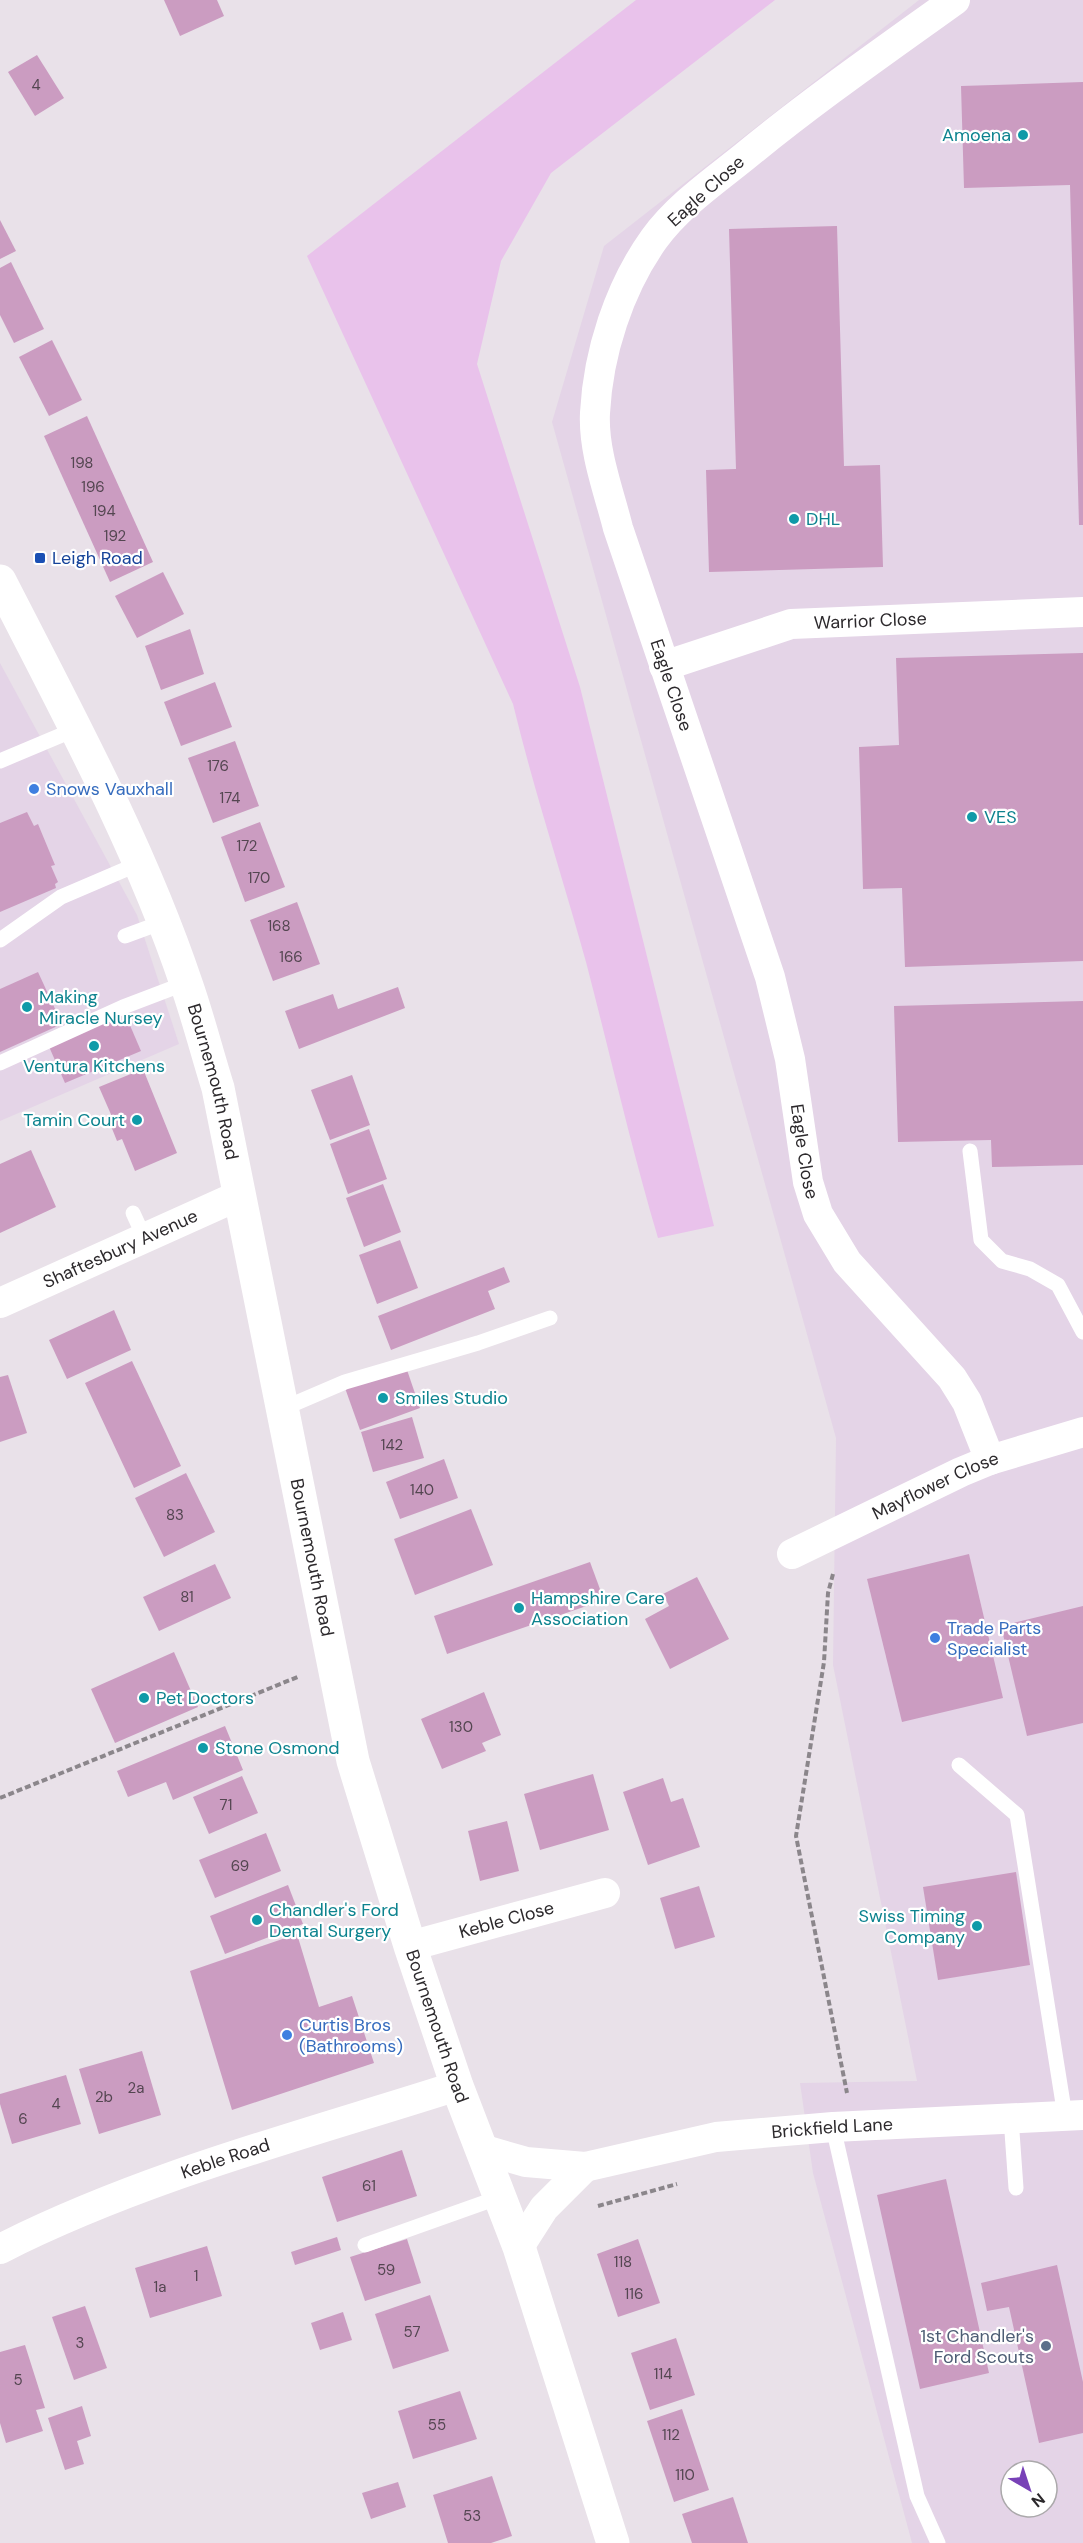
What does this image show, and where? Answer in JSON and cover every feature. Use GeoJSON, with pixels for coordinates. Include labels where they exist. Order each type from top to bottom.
{"type":"FeatureCollection","features":[{"type":"Feature","properties":{"kind":"main road","name":"Bournemouth Road"},"geometry":{"type":"LineString","coordinates":[[2,591],[76,729],[138,864],[186,983],[218,1088],[353,1761],[410,1946],[457,2086],[519,2247],[613,2543]]}},
{"type":"Feature","properties":{"kind":"street","name":"Eagle Close"},"geometry":{"type":"LineString","coordinates":[[955,0],[839,83],[694,197],[655,238],[624,292],[610,329],[595,414],[600,455],[618,528],[770,977],[790,1059],[808,1182],[818,1214],[847,1262],[952,1378],[967,1402],[990,1460]]}},
{"type":"Feature","properties":{"kind":"street","name":"Warrior Close"},"geometry":{"type":"LineString","coordinates":[[664,666],[791,624],[1083,612]]}},
{"type":"Feature","properties":{"kind":"street","name":"Shaftesbury Avenue"},"geometry":{"type":"LineString","coordinates":[[0,1303],[139,1225],[240,1194]]}},
{"type":"Feature","properties":{"kind":"street","name":"Mayflower Close"},"geometry":{"type":"LineString","coordinates":[[792,1554],[990,1460],[1083,1432]]}},
{"type":"Feature","properties":{"kind":"street","name":"Keble Close"},"geometry":{"type":"LineString","coordinates":[[410,1946],[605,1893]]}},
{"type":"Feature","properties":{"kind":"street","name":"Keble Road"},"geometry":{"type":"LineString","coordinates":[[0,2249],[59,2219],[131,2191],[457,2086]]}},
{"type":"Feature","properties":{"kind":"street","name":"Brickfield Lane"},"geometry":{"type":"LineString","coordinates":[[481,2149],[526,2162],[585,2167],[716,2137],[843,2126],[1074,2116]]}},
{"type":"Feature","properties":{"kind":"street"},"geometry":{"type":"LineString","coordinates":[[519,2247],[544,2208],[585,2167]]}},
{"type":"Feature","properties":{"kind":"lane"},"geometry":{"type":"LineString","coordinates":[[0,760],[76,729]]}},
{"type":"Feature","properties":{"kind":"lane"},"geometry":{"type":"LineString","coordinates":[[0,940],[61,897],[138,864]]}},
{"type":"Feature","properties":{"kind":"lane"},"geometry":{"type":"LineString","coordinates":[[125,936],[163,922]]}},
{"type":"Feature","properties":{"kind":"lane"},"geometry":{"type":"LineString","coordinates":[[0,1063],[123,1007],[186,983]]}},
{"type":"Feature","properties":{"kind":"lane"},"geometry":{"type":"LineString","coordinates":[[970,1151],[981,1240],[1002,1261],[1030,1269],[1058,1285],[1083,1332]]}},
{"type":"Feature","properties":{"kind":"lane"},"geometry":{"type":"LineString","coordinates":[[282,1408],[345,1382],[478,1343],[550,1318]]}},
{"type":"Feature","properties":{"kind":"lane"},"geometry":{"type":"LineString","coordinates":[[959,1765],[1017,1815],[1074,2116]]}},
{"type":"Feature","properties":{"kind":"lane"},"geometry":{"type":"LineString","coordinates":[[1011,2118],[1016,2187]]}},
{"type":"Feature","properties":{"kind":"lane"},"geometry":{"type":"LineString","coordinates":[[843,2126],[916,2496],[938,2543]]}},
{"type":"Feature","properties":{"kind":"lane"},"geometry":{"type":"LineString","coordinates":[[365,2245],[500,2197]]}},
{"type":"Feature","properties":{"kind":"path"},"geometry":{"type":"LineString","coordinates":[[843,2126],[796,1836],[824,1662],[828,1593],[838,1560],[850,1551],[853,1542],[847,1527]]}},
{"type":"Feature","properties":{"kind":"path"},"geometry":{"type":"LineString","coordinates":[[0,1798],[333,1663]]}},
{"type":"Feature","properties":{"kind":"path"},"geometry":{"type":"LineString","coordinates":[[595,2207],[680,2184]]}},
{"type":"Feature","properties":{"kind":"shaded area"},"geometry":{"type":"Polygon","coordinates":[[[636,0],[775,0],[551,173],[501,261],[477,364],[580,687],[714,1226],[658,1238],[586,962],[513,704],[307,256],[636,0]]]}},
{"type":"Feature","properties":{"kind":"shaded area"},"geometry":{"type":"Polygon","coordinates":[[[919,0],[1083,0],[1083,2543],[912,2543],[813,2173],[800,2083],[917,2081],[833,1665],[836,1438],[552,422],[604,246],[919,0]]]}},
{"type":"Feature","properties":{"kind":"shaded area"},"geometry":{"type":"Polygon","coordinates":[[[0,663],[137,915],[179,1044],[0,1121],[0,663]]]}},
{"type":"Feature","properties":{"kind":"building"},"geometry":{"type":"Polygon","coordinates":[[[164,0],[217,0],[224,16],[180,36],[164,0]]]}},
{"type":"Feature","properties":{"kind":"building"},"geometry":{"type":"Polygon","coordinates":[[[37,55],[64,98],[35,116],[8,72],[37,55]]]}},
{"type":"Feature","properties":{"kind":"building","name":"Amoena"},"geometry":{"type":"Polygon","coordinates":[[[1083,82],[1083,525],[1079,525],[1070,185],[964,188],[961,86],[1083,82]]]}},
{"type":"Feature","properties":{"kind":"building"},"geometry":{"type":"Polygon","coordinates":[[[0,220],[16,251],[0,259],[0,220]]]}},
{"type":"Feature","properties":{"kind":"building"},"geometry":{"type":"Polygon","coordinates":[[[837,226],[844,466],[880,465],[883,567],[709,572],[706,470],[736,469],[729,229],[837,226]]]}},
{"type":"Feature","properties":{"kind":"building"},"geometry":{"type":"Polygon","coordinates":[[[11,262],[44,329],[14,343],[0,315],[0,268],[11,262]]]}},
{"type":"Feature","properties":{"kind":"building"},"geometry":{"type":"Polygon","coordinates":[[[52,340],[82,400],[49,416],[19,357],[52,340]]]}},
{"type":"Feature","properties":{"kind":"building"},"geometry":{"type":"Polygon","coordinates":[[[87,416],[153,562],[110,582],[44,436],[87,416]]]}},
{"type":"Feature","properties":{"kind":"building"},"geometry":{"type":"Polygon","coordinates":[[[163,572],[184,614],[137,638],[115,596],[163,572]]]}},
{"type":"Feature","properties":{"kind":"building"},"geometry":{"type":"Polygon","coordinates":[[[190,629],[204,674],[161,690],[145,646],[190,629]]]}},
{"type":"Feature","properties":{"kind":"building","name":"VES"},"geometry":{"type":"Polygon","coordinates":[[[1083,653],[1083,961],[905,967],[902,888],[863,889],[859,747],[899,745],[896,658],[1083,653]]]}},
{"type":"Feature","properties":{"kind":"building"},"geometry":{"type":"Polygon","coordinates":[[[215,682],[232,727],[181,746],[164,702],[215,682]]]}},
{"type":"Feature","properties":{"kind":"building"},"geometry":{"type":"Polygon","coordinates":[[[235,741],[259,806],[213,823],[188,758],[235,741]]]}},
{"type":"Feature","properties":{"kind":"building"},"geometry":{"type":"Polygon","coordinates":[[[27,812],[34,826],[38,824],[55,865],[51,866],[58,882],[55,884],[56,888],[0,912],[0,823],[27,812]]]}},
{"type":"Feature","properties":{"kind":"building"},"geometry":{"type":"Polygon","coordinates":[[[260,822],[285,887],[245,902],[221,837],[260,822]]]}},
{"type":"Feature","properties":{"kind":"building"},"geometry":{"type":"Polygon","coordinates":[[[297,902],[320,964],[273,981],[250,920],[297,902]]]}},
{"type":"Feature","properties":{"kind":"building","name":"Making Miracle Nursey"},"geometry":{"type":"Polygon","coordinates":[[[38,972],[62,1024],[0,1052],[0,989],[38,972]]]}},
{"type":"Feature","properties":{"kind":"building"},"geometry":{"type":"Polygon","coordinates":[[[398,987],[405,1008],[299,1049],[285,1011],[333,994],[338,1009],[398,987]]]}},
{"type":"Feature","properties":{"kind":"building"},"geometry":{"type":"Polygon","coordinates":[[[1083,1001],[1083,1165],[992,1167],[991,1140],[898,1142],[894,1006],[1083,1001]]]}},
{"type":"Feature","properties":{"kind":"building","name":"Ventura Kitchens"},"geometry":{"type":"Polygon","coordinates":[[[123,1009],[141,1051],[65,1083],[47,1042],[123,1009]]]}},
{"type":"Feature","properties":{"kind":"building","name":"Tamin Court"},"geometry":{"type":"Polygon","coordinates":[[[143,1069],[177,1153],[135,1171],[122,1139],[117,1141],[109,1121],[113,1119],[99,1087],[143,1069]]]}},
{"type":"Feature","properties":{"kind":"building"},"geometry":{"type":"Polygon","coordinates":[[[352,1075],[370,1125],[330,1140],[311,1090],[352,1075]]]}},
{"type":"Feature","properties":{"kind":"building"},"geometry":{"type":"Polygon","coordinates":[[[369,1129],[387,1179],[348,1194],[330,1144],[369,1129]]]}},
{"type":"Feature","properties":{"kind":"building"},"geometry":{"type":"Polygon","coordinates":[[[31,1150],[56,1207],[0,1233],[0,1164],[31,1150]]]}},
{"type":"Feature","properties":{"kind":"building"},"geometry":{"type":"Polygon","coordinates":[[[383,1184],[401,1232],[364,1247],[346,1198],[383,1184]]]}},
{"type":"Feature","properties":{"kind":"building"},"geometry":{"type":"Polygon","coordinates":[[[400,1240],[418,1288],[377,1304],[359,1255],[400,1240]]]}},
{"type":"Feature","properties":{"kind":"building"},"geometry":{"type":"Polygon","coordinates":[[[504,1267],[510,1282],[488,1291],[495,1309],[391,1350],[378,1316],[504,1267]]]}},
{"type":"Feature","properties":{"kind":"building"},"geometry":{"type":"Polygon","coordinates":[[[114,1310],[131,1350],[67,1379],[49,1340],[114,1310]]]}},
{"type":"Feature","properties":{"kind":"building"},"geometry":{"type":"Polygon","coordinates":[[[132,1361],[181,1466],[134,1488],[85,1383],[132,1361]]]}},
{"type":"Feature","properties":{"kind":"building","name":"Smiles Studio"},"geometry":{"type":"Polygon","coordinates":[[[406,1367],[420,1408],[360,1430],[345,1388],[406,1367]]]}},
{"type":"Feature","properties":{"kind":"building"},"geometry":{"type":"Polygon","coordinates":[[[8,1375],[27,1433],[0,1442],[0,1377],[8,1375]]]}},
{"type":"Feature","properties":{"kind":"building"},"geometry":{"type":"Polygon","coordinates":[[[412,1417],[424,1458],[373,1472],[361,1432],[412,1417]]]}},
{"type":"Feature","properties":{"kind":"building"},"geometry":{"type":"Polygon","coordinates":[[[444,1459],[458,1498],[400,1519],[386,1482],[444,1459]]]}},
{"type":"Feature","properties":{"kind":"building"},"geometry":{"type":"Polygon","coordinates":[[[186,1473],[215,1532],[164,1557],[135,1498],[186,1473]]]}},
{"type":"Feature","properties":{"kind":"building"},"geometry":{"type":"Polygon","coordinates":[[[471,1509],[493,1565],[415,1595],[394,1539],[471,1509]]]}},
{"type":"Feature","properties":{"kind":"building","name":"Trade Parts Specialist"},"geometry":{"type":"Polygon","coordinates":[[[969,1554],[1003,1698],[902,1722],[867,1579],[969,1554]]]}},
{"type":"Feature","properties":{"kind":"building","name":"Hampshire Care Association"},"geometry":{"type":"Polygon","coordinates":[[[590,1562],[604,1600],[447,1654],[434,1616],[590,1562]]]}},
{"type":"Feature","properties":{"kind":"building"},"geometry":{"type":"Polygon","coordinates":[[[215,1564],[231,1598],[159,1631],[143,1597],[215,1564]]]}},
{"type":"Feature","properties":{"kind":"building"},"geometry":{"type":"Polygon","coordinates":[[[697,1577],[729,1639],[670,1669],[645,1619],[669,1606],[663,1594],[697,1577]]]}},
{"type":"Feature","properties":{"kind":"building"},"geometry":{"type":"Polygon","coordinates":[[[1083,1606],[1083,1723],[1027,1736],[1001,1626],[1083,1606]]]}},
{"type":"Feature","properties":{"kind":"building","name":"Pet Doctors"},"geometry":{"type":"Polygon","coordinates":[[[174,1652],[198,1707],[115,1743],[91,1689],[174,1652]]]}},
{"type":"Feature","properties":{"kind":"building"},"geometry":{"type":"Polygon","coordinates":[[[484,1692],[501,1735],[482,1743],[486,1751],[442,1769],[421,1719],[484,1692]]]}},
{"type":"Feature","properties":{"kind":"building","name":"Stone Osmond"},"geometry":{"type":"Polygon","coordinates":[[[225,1726],[243,1770],[173,1800],[166,1782],[128,1797],[117,1771],[225,1726]]]}},
{"type":"Feature","properties":{"kind":"building"},"geometry":{"type":"Polygon","coordinates":[[[593,1774],[609,1830],[540,1850],[524,1794],[593,1774]]]}},
{"type":"Feature","properties":{"kind":"building"},"geometry":{"type":"Polygon","coordinates":[[[242,1776],[258,1813],[209,1834],[193,1797],[242,1776]]]}},
{"type":"Feature","properties":{"kind":"building"},"geometry":{"type":"Polygon","coordinates":[[[663,1778],[671,1802],[683,1798],[700,1847],[648,1865],[623,1792],[663,1778]]]}},
{"type":"Feature","properties":{"kind":"building"},"geometry":{"type":"Polygon","coordinates":[[[507,1821],[519,1871],[480,1881],[468,1831],[507,1821]]]}},
{"type":"Feature","properties":{"kind":"building"},"geometry":{"type":"Polygon","coordinates":[[[266,1833],[281,1871],[215,1898],[199,1860],[266,1833]]]}},
{"type":"Feature","properties":{"kind":"building","name":"Swiss Timing Company"},"geometry":{"type":"Polygon","coordinates":[[[1016,1872],[1030,1965],[938,1980],[923,1887],[1016,1872]]]}},
{"type":"Feature","properties":{"kind":"building","name":"Chandler's Ford Dental Surgery"},"geometry":{"type":"Polygon","coordinates":[[[288,1885],[303,1924],[225,1954],[210,1916],[288,1885]]]}},
{"type":"Feature","properties":{"kind":"building"},"geometry":{"type":"Polygon","coordinates":[[[699,1886],[715,1937],[675,1949],[660,1898],[699,1886]]]}},
{"type":"Feature","properties":{"kind":"building","name":"Curtis Bros (Bathrooms)"},"geometry":{"type":"Polygon","coordinates":[[[297,1934],[319,2007],[352,1996],[374,2063],[232,2110],[190,1971],[297,1934]]]}},
{"type":"Feature","properties":{"kind":"building"},"geometry":{"type":"Polygon","coordinates":[[[142,2051],[161,2115],[99,2134],[79,2069],[142,2051]]]}},
{"type":"Feature","properties":{"kind":"building"},"geometry":{"type":"Polygon","coordinates":[[[66,2075],[81,2124],[12,2144],[0,2104],[0,2094],[66,2075]]]}},
{"type":"Feature","properties":{"kind":"building"},"geometry":{"type":"Polygon","coordinates":[[[402,2150],[417,2196],[337,2222],[322,2177],[402,2150]]]}},
{"type":"Feature","properties":{"kind":"building"},"geometry":{"type":"Polygon","coordinates":[[[946,2179],[989,2373],[920,2389],[877,2195],[946,2179]]]}},
{"type":"Feature","properties":{"kind":"building"},"geometry":{"type":"Polygon","coordinates":[[[337,2237],[341,2250],[295,2265],[291,2252],[337,2237]]]}},
{"type":"Feature","properties":{"kind":"building"},"geometry":{"type":"Polygon","coordinates":[[[407,2239],[421,2283],[365,2301],[350,2257],[407,2239]]]}},
{"type":"Feature","properties":{"kind":"building"},"geometry":{"type":"Polygon","coordinates":[[[638,2239],[660,2303],[618,2317],[597,2254],[638,2239]]]}},
{"type":"Feature","properties":{"kind":"building"},"geometry":{"type":"Polygon","coordinates":[[[207,2246],[222,2296],[150,2318],[135,2268],[207,2246]]]}},
{"type":"Feature","properties":{"kind":"building","name":"1st Chandler's Ford Scouts"},"geometry":{"type":"Polygon","coordinates":[[[1057,2265],[1083,2382],[1083,2433],[1039,2443],[1009,2307],[987,2311],[981,2283],[1057,2265]]]}},
{"type":"Feature","properties":{"kind":"building"},"geometry":{"type":"Polygon","coordinates":[[[430,2295],[449,2351],[393,2369],[375,2314],[430,2295]]]}},
{"type":"Feature","properties":{"kind":"building"},"geometry":{"type":"Polygon","coordinates":[[[85,2306],[107,2368],[74,2380],[52,2317],[85,2306]]]}},
{"type":"Feature","properties":{"kind":"building"},"geometry":{"type":"Polygon","coordinates":[[[343,2312],[352,2340],[320,2350],[311,2323],[343,2312]]]}},
{"type":"Feature","properties":{"kind":"building"},"geometry":{"type":"Polygon","coordinates":[[[676,2338],[695,2395],[650,2410],[631,2353],[676,2338]]]}},
{"type":"Feature","properties":{"kind":"building"},"geometry":{"type":"Polygon","coordinates":[[[25,2345],[45,2408],[36,2410],[43,2431],[6,2443],[0,2423],[0,2352],[25,2345]]]}},
{"type":"Feature","properties":{"kind":"building"},"geometry":{"type":"Polygon","coordinates":[[[460,2391],[477,2439],[413,2459],[398,2411],[460,2391]]]}},
{"type":"Feature","properties":{"kind":"building"},"geometry":{"type":"Polygon","coordinates":[[[82,2406],[91,2436],[77,2441],[84,2464],[65,2470],[48,2418],[82,2406]]]}},
{"type":"Feature","properties":{"kind":"building"},"geometry":{"type":"Polygon","coordinates":[[[682,2409],[709,2490],[674,2502],[647,2421],[682,2409]]]}},
{"type":"Feature","properties":{"kind":"building"},"geometry":{"type":"Polygon","coordinates":[[[492,2476],[512,2536],[491,2543],[448,2543],[433,2495],[492,2476]]]}},
{"type":"Feature","properties":{"kind":"building"},"geometry":{"type":"Polygon","coordinates":[[[398,2482],[406,2507],[371,2519],[362,2493],[398,2482]]]}},
{"type":"Feature","properties":{"kind":"building"},"geometry":{"type":"Polygon","coordinates":[[[733,2497],[748,2543],[692,2543],[682,2514],[733,2497]]]}},
{"type":"Feature","properties":{"kind":"place","name":"Amoena"},"geometry":{"type":"Point","coordinates":[1023,135]}},
{"type":"Feature","properties":{"kind":"place","name":"DHL"},"geometry":{"type":"Point","coordinates":[794,519]}},
{"type":"Feature","properties":{"kind":"place","name":"Leigh Road"},"geometry":{"type":"Point","coordinates":[40,558]}},
{"type":"Feature","properties":{"kind":"place","name":"Snows Vauxhall"},"geometry":{"type":"Point","coordinates":[34,789]}},
{"type":"Feature","properties":{"kind":"place","name":"VES"},"geometry":{"type":"Point","coordinates":[972,817]}},
{"type":"Feature","properties":{"kind":"place","name":"Making Miracle Nursey"},"geometry":{"type":"Point","coordinates":[27,1007]}},
{"type":"Feature","properties":{"kind":"place","name":"Ventura Kitchens"},"geometry":{"type":"Point","coordinates":[94,1046]}},
{"type":"Feature","properties":{"kind":"place","name":"Tamin Court"},"geometry":{"type":"Point","coordinates":[137,1120]}},
{"type":"Feature","properties":{"kind":"place","name":"Smiles Studio"},"geometry":{"type":"Point","coordinates":[383,1398]}},
{"type":"Feature","properties":{"kind":"place","name":"Hampshire Care Association"},"geometry":{"type":"Point","coordinates":[519,1608]}},
{"type":"Feature","properties":{"kind":"place","name":"Trade Parts Specialist"},"geometry":{"type":"Point","coordinates":[935,1638]}},
{"type":"Feature","properties":{"kind":"place","name":"Pet Doctors"},"geometry":{"type":"Point","coordinates":[144,1698]}},
{"type":"Feature","properties":{"kind":"place","name":"Stone Osmond"},"geometry":{"type":"Point","coordinates":[203,1748]}},
{"type":"Feature","properties":{"kind":"place","name":"Chandler's Ford Dental Surgery"},"geometry":{"type":"Point","coordinates":[257,1920]}},
{"type":"Feature","properties":{"kind":"place","name":"Swiss Timing Company"},"geometry":{"type":"Point","coordinates":[977,1926]}},
{"type":"Feature","properties":{"kind":"place","name":"Curtis Bros (Bathrooms)"},"geometry":{"type":"Point","coordinates":[287,2035]}},
{"type":"Feature","properties":{"kind":"place","name":"1st Chandler's Ford Scouts"},"geometry":{"type":"Point","coordinates":[1046,2346]}}]}
